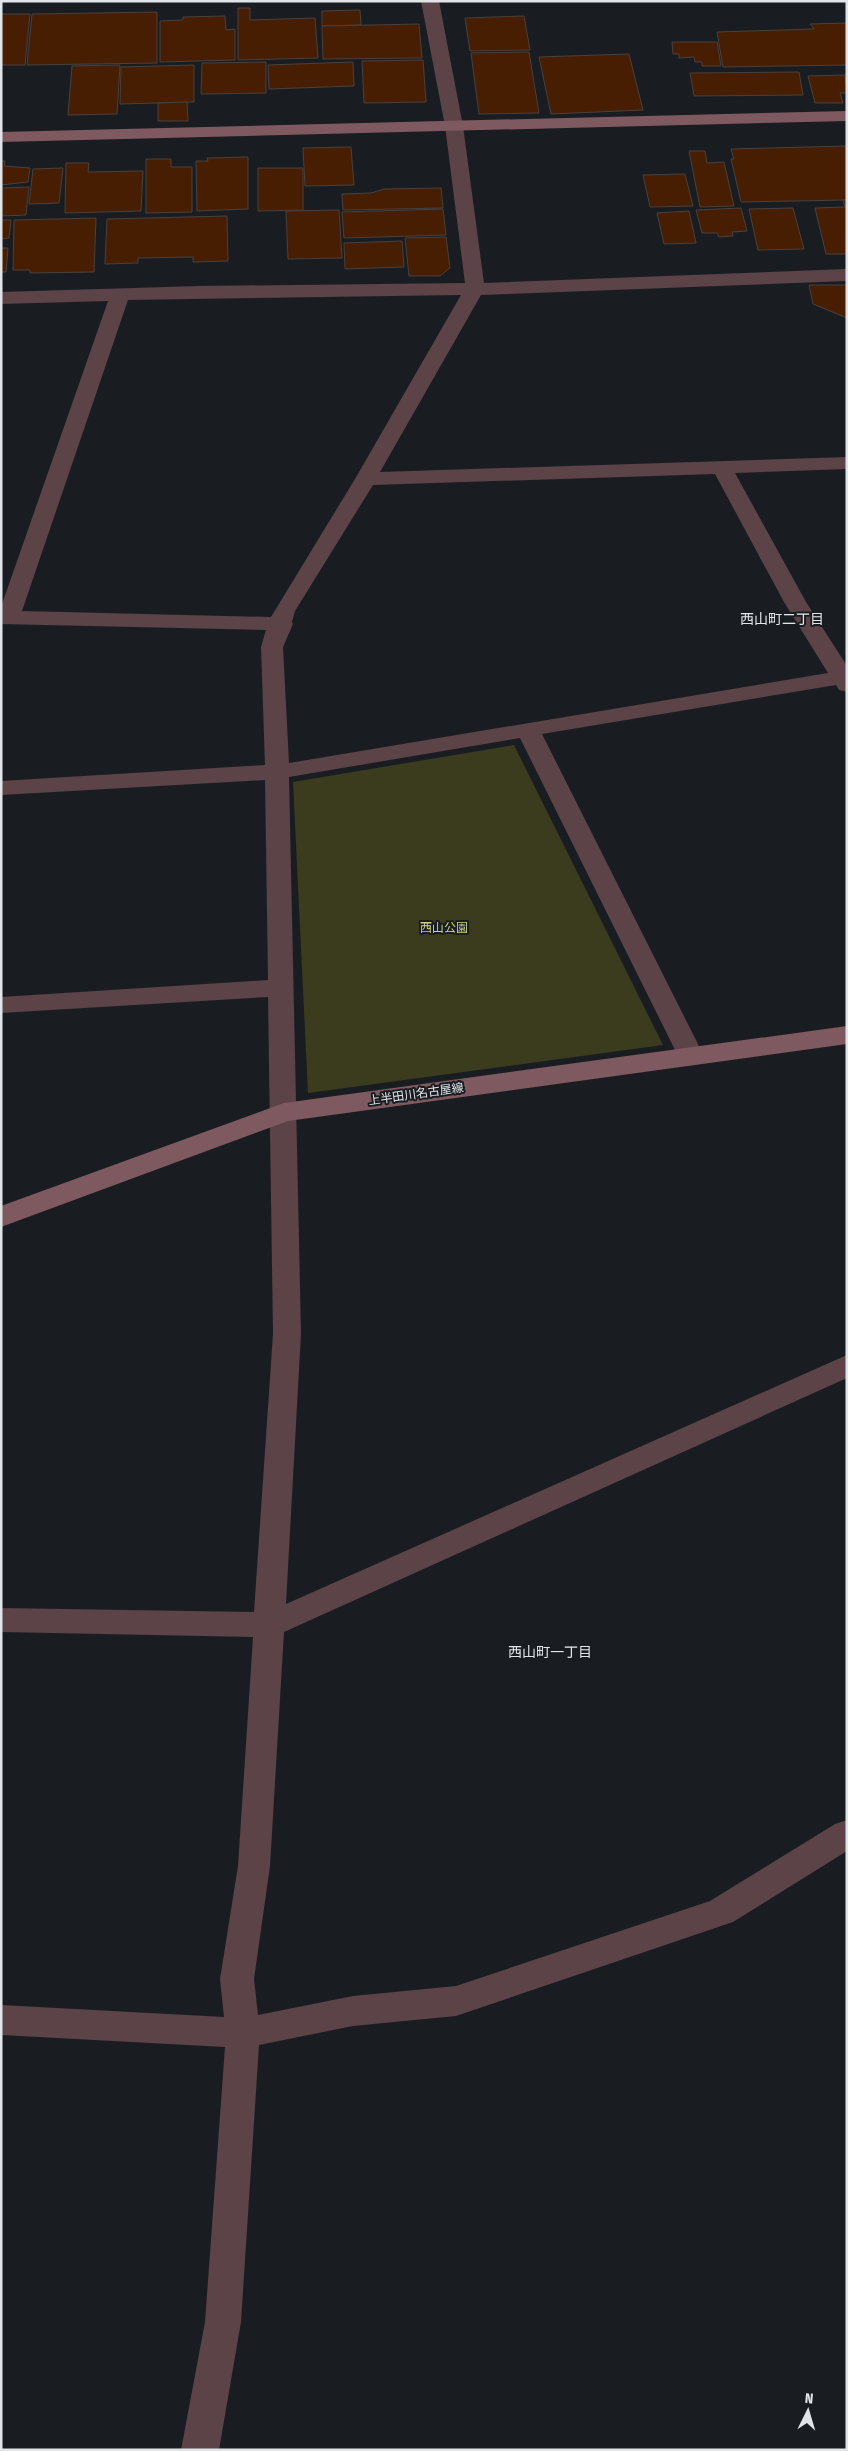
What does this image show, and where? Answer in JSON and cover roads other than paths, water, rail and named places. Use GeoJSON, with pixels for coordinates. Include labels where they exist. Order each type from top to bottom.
{"type":"FeatureCollection","features":[{"type":"Feature","properties":{"kind":"street"},"geometry":{"type":"LineString","coordinates":[[200,2450],[223,2322],[243,2033],[237,1979],[254,1866],[287,1334],[282,988],[272,647],[282,624],[284,612],[366,479],[449,330],[475,289],[454,126],[430,1]]}},
{"type":"Feature","properties":{"kind":"street"},"geometry":{"type":"LineString","coordinates":[[1,137],[847,116]]}},
{"type":"Feature","properties":{"kind":"street"},"geometry":{"type":"LineString","coordinates":[[1,298],[199,292],[475,289],[847,275]]}},
{"type":"Feature","properties":{"kind":"street"},"geometry":{"type":"LineString","coordinates":[[120,295],[5,617],[282,624]]}},
{"type":"Feature","properties":{"kind":"street"},"geometry":{"type":"LineString","coordinates":[[366,479],[847,463]]}},
{"type":"Feature","properties":{"kind":"street"},"geometry":{"type":"LineString","coordinates":[[1,788],[277,772],[528,730],[844,681],[795,602],[722,468]]}},
{"type":"Feature","properties":{"kind":"street"},"geometry":{"type":"LineString","coordinates":[[528,730],[691,1056]]}},
{"type":"Feature","properties":{"kind":"street"},"geometry":{"type":"LineString","coordinates":[[1,1005],[282,988]]}},
{"type":"Feature","properties":{"kind":"street","name":"上半田川名古屋線"},"geometry":{"type":"LineString","coordinates":[[1,1217],[284,1112],[847,1035]]}},
{"type":"Feature","properties":{"kind":"street"},"geometry":{"type":"LineString","coordinates":[[1,1620],[269,1625],[847,1366]]}},
{"type":"Feature","properties":{"kind":"street"},"geometry":{"type":"LineString","coordinates":[[1,2020],[243,2033],[353,2011],[456,2001],[721,1912],[847,1834]]}},
{"type":"Feature","properties":{"kind":"district","name":"西山町二丁目"},"geometry":{"type":"Point","coordinates":[782,619]}},
{"type":"Feature","properties":{"kind":"district","name":"西山町一丁目"},"geometry":{"type":"Point","coordinates":[550,1652]}},
{"type":"Feature","properties":{"kind":"park label","name":"西山公園"},"geometry":{"type":"Point","coordinates":[444,928]}}]}
